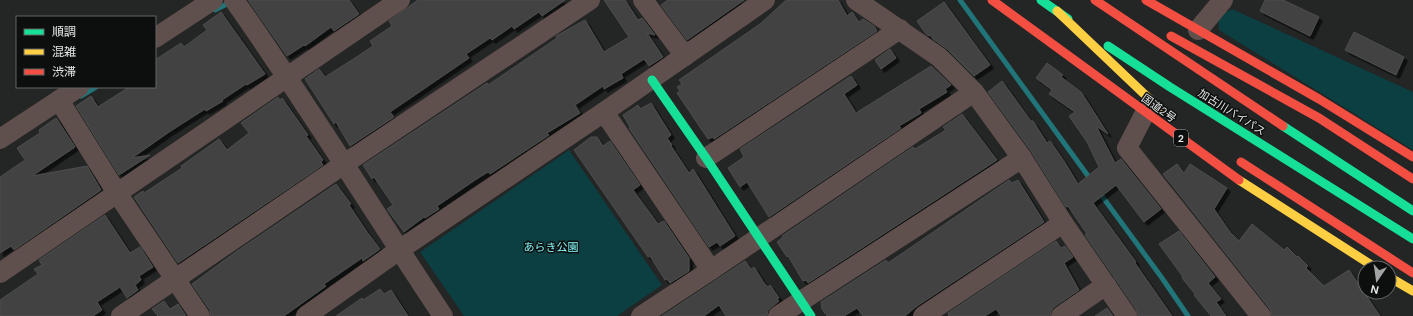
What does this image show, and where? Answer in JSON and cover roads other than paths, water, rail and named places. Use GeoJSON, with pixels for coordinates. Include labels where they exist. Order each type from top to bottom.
{"type":"FeatureCollection","features":[{"type":"Feature","properties":{"kind":"main road","name":"国道2号"},"geometry":{"type":"LineString","coordinates":[[992,0],[1227,172],[1364,260]]}},
{"type":"Feature","properties":{"kind":"main road","name":"加古川バイパス"},"geometry":{"type":"LineString","coordinates":[[1041,0],[1170,87],[1413,239]]}},
{"type":"Feature","properties":{"kind":"main road","name":"加古川バイパス"},"geometry":{"type":"LineString","coordinates":[[1095,0],[1413,211]]}},
{"type":"Feature","properties":{"kind":"main road"},"geometry":{"type":"LineString","coordinates":[[1109,0],[1129,12]]}},
{"type":"Feature","properties":{"kind":"main road"},"geometry":{"type":"LineString","coordinates":[[1146,0],[1319,99],[1413,157]]}},
{"type":"Feature","properties":{"kind":"main road"},"geometry":{"type":"LineString","coordinates":[[1057,11],[1166,114]]}},
{"type":"Feature","properties":{"kind":"main road"},"geometry":{"type":"LineString","coordinates":[[1162,31],[1319,118],[1413,178]]}},
{"type":"Feature","properties":{"kind":"main road"},"geometry":{"type":"LineString","coordinates":[[652,80],[706,158],[805,308]]}},
{"type":"Feature","properties":{"kind":"main road"},"geometry":{"type":"LineString","coordinates":[[1233,157],[1413,273]]}},
{"type":"Feature","properties":{"kind":"main road"},"geometry":{"type":"LineString","coordinates":[[1397,282],[1413,292]]}},
{"type":"Feature","properties":{"kind":"street"},"geometry":{"type":"LineString","coordinates":[[156,37],[213,0]]}},
{"type":"Feature","properties":{"kind":"street"},"geometry":{"type":"LineString","coordinates":[[234,0],[287,77],[443,316]]}},
{"type":"Feature","properties":{"kind":"street"},"geometry":{"type":"LineString","coordinates":[[0,273],[400,0]]}},
{"type":"Feature","properties":{"kind":"street"},"geometry":{"type":"LineString","coordinates":[[121,316],[344,164],[590,0]]}},
{"type":"Feature","properties":{"kind":"street"},"geometry":{"type":"LineString","coordinates":[[643,0],[685,56]]}},
{"type":"Feature","properties":{"kind":"street"},"geometry":{"type":"LineString","coordinates":[[306,316],[399,250],[652,80],[766,0]]}},
{"type":"Feature","properties":{"kind":"street"},"geometry":{"type":"LineString","coordinates":[[856,0],[939,57],[974,92],[1022,158],[1063,223],[1127,316]]}},
{"type":"Feature","properties":{"kind":"street"},"geometry":{"type":"LineString","coordinates":[[1198,30],[1223,0]]}},
{"type":"Feature","properties":{"kind":"street"},"geometry":{"type":"LineString","coordinates":[[706,158],[900,29]]}},
{"type":"Feature","properties":{"kind":"street"},"geometry":{"type":"LineString","coordinates":[[0,138],[77,88]]}},
{"type":"Feature","properties":{"kind":"street"},"geometry":{"type":"LineString","coordinates":[[641,316],[974,92]]}},
{"type":"Feature","properties":{"kind":"street"},"geometry":{"type":"LineString","coordinates":[[59,100],[117,192],[200,316]]}},
{"type":"Feature","properties":{"kind":"street"},"geometry":{"type":"LineString","coordinates":[[604,112],[711,270]]}},
{"type":"Feature","properties":{"kind":"street"},"geometry":{"type":"LineString","coordinates":[[1145,113],[1127,148],[1251,312]]}},
{"type":"Feature","properties":{"kind":"street"},"geometry":{"type":"LineString","coordinates":[[778,316],[805,308],[1022,158]]}},
{"type":"Feature","properties":{"kind":"street"},"geometry":{"type":"LineString","coordinates":[[923,316],[1063,223]]}},
{"type":"Feature","properties":{"kind":"street"},"geometry":{"type":"LineString","coordinates":[[1061,316],[1106,285]]}},
{"type":"Feature","properties":{"kind":"waterway"},"geometry":{"type":"LineString","coordinates":[[960,0],[1091,180]]}},
{"type":"Feature","properties":{"kind":"waterway"},"geometry":{"type":"LineString","coordinates":[[215,10],[231,2]]}},
{"type":"Feature","properties":{"kind":"waterway"},"geometry":{"type":"LineString","coordinates":[[81,96],[94,88]]}},
{"type":"Feature","properties":{"kind":"waterway"},"geometry":{"type":"LineString","coordinates":[[1099,192],[1188,316]]}},
{"type":"Feature","properties":{"kind":"park label","name":"あらき公園"},"geometry":{"type":"Point","coordinates":[551,247]}}]}
